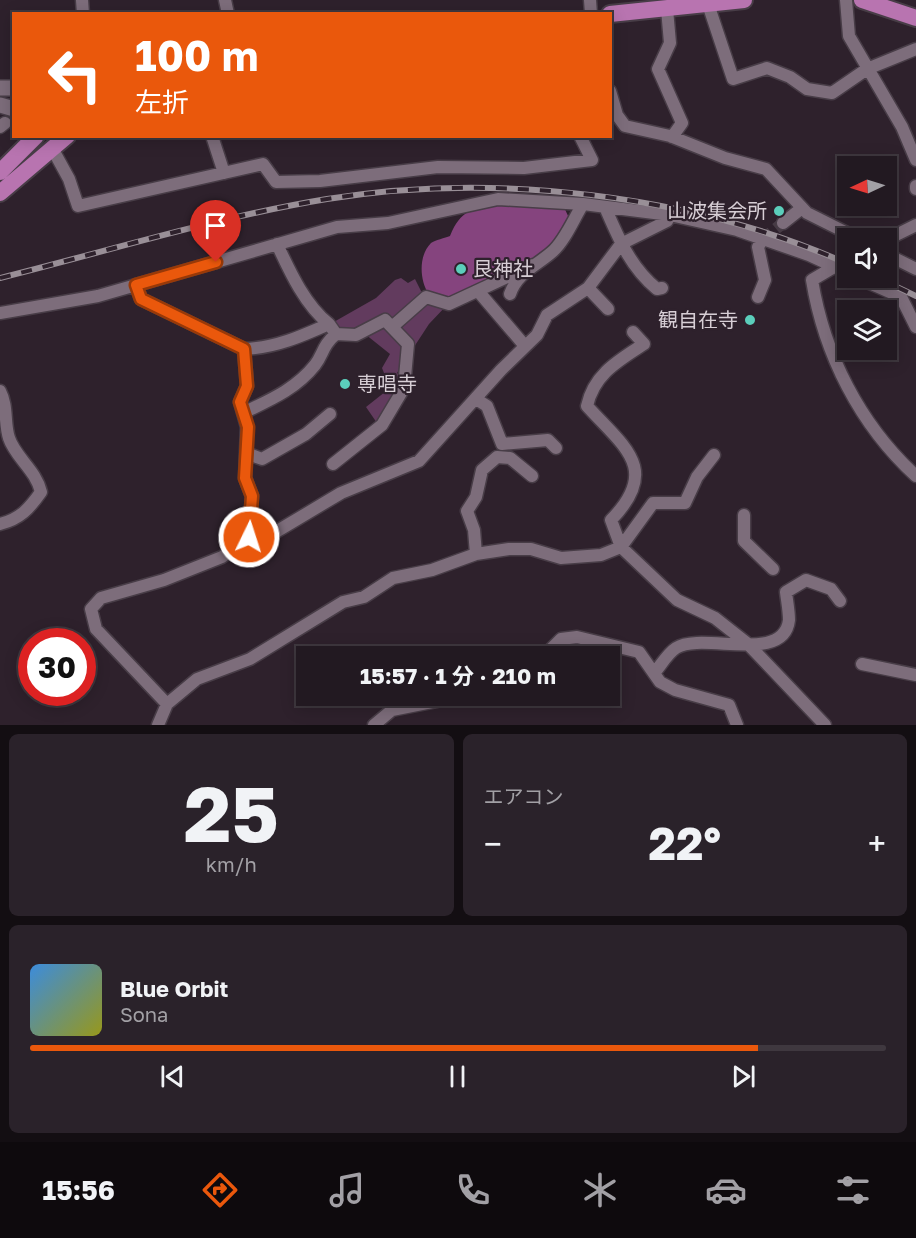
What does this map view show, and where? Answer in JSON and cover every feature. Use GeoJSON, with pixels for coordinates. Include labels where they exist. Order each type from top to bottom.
{"type":"FeatureCollection","features":[{"type":"Feature","properties":{"kind":"highway"},"geometry":{"type":"LineString","coordinates":[[612,14],[744,0]]}},
{"type":"Feature","properties":{"kind":"highway"},"geometry":{"type":"LineString","coordinates":[[862,0],[916,18]]}},
{"type":"Feature","properties":{"kind":"highway"},"geometry":{"type":"LineString","coordinates":[[0,172],[34,138]]}},
{"type":"Feature","properties":{"kind":"highway"},"geometry":{"type":"LineString","coordinates":[[0,193],[48,140]]}},
{"type":"Feature","properties":{"kind":"street"},"geometry":{"type":"LineString","coordinates":[[846,0],[849,36],[902,128],[916,160]]}},
{"type":"Feature","properties":{"kind":"street"},"geometry":{"type":"LineString","coordinates":[[708,4],[733,79],[767,68],[790,77],[807,88],[832,93],[867,69],[916,49]]}},
{"type":"Feature","properties":{"kind":"street"},"geometry":{"type":"LineString","coordinates":[[672,137],[682,123],[658,69],[670,43],[677,6]]}},
{"type":"Feature","properties":{"kind":"street"},"geometry":{"type":"LineString","coordinates":[[612,98],[617,115],[625,126],[672,137],[725,158],[766,169],[802,208],[839,228]]}},
{"type":"Feature","properties":{"kind":"street"},"geometry":{"type":"LineString","coordinates":[[213,138],[224,172]]}},
{"type":"Feature","properties":{"kind":"street"},"geometry":{"type":"LineString","coordinates":[[48,140],[69,179],[78,206],[263,164],[276,182],[320,181],[438,167],[524,168],[592,159],[581,138]]}},
{"type":"Feature","properties":{"kind":"street"},"geometry":{"type":"LineString","coordinates":[[0,313],[98,296],[337,227],[388,223],[498,199],[583,204],[670,215],[736,231],[837,268]]}},
{"type":"Feature","properties":{"kind":"street"},"geometry":{"type":"LineString","coordinates":[[392,327],[426,297],[449,304],[533,265],[554,251],[583,204]]}},
{"type":"Feature","properties":{"kind":"street"},"geometry":{"type":"LineString","coordinates":[[605,207],[621,244],[642,277],[657,289],[662,288]]}},
{"type":"Feature","properties":{"kind":"street"},"geometry":{"type":"LineString","coordinates":[[783,223],[802,208]]}},
{"type":"Feature","properties":{"kind":"street"},"geometry":{"type":"LineString","coordinates":[[167,704],[96,630],[91,609],[100,598],[164,580],[222,557],[249,537],[274,533],[341,493],[419,461],[537,335],[547,315],[588,288],[621,244],[667,221],[670,215]]}},
{"type":"Feature","properties":{"kind":"street"},"geometry":{"type":"LineString","coordinates":[[897,234],[916,225]]}},
{"type":"Feature","properties":{"kind":"street"},"geometry":{"type":"LineString","coordinates":[[758,297],[765,280],[758,247],[762,240]]}},
{"type":"Feature","properties":{"kind":"street"},"geometry":{"type":"LineString","coordinates":[[277,244],[293,278],[308,297],[311,310],[333,329],[356,335],[385,320],[408,344],[404,388],[382,425],[333,464]]}},
{"type":"Feature","properties":{"kind":"street"},"geometry":{"type":"LineString","coordinates":[[897,260],[916,269]]}},
{"type":"Feature","properties":{"kind":"street"},"geometry":{"type":"LineString","coordinates":[[510,294],[514,283],[533,265]]}},
{"type":"Feature","properties":{"kind":"street"},"geometry":{"type":"LineString","coordinates":[[834,267],[812,280],[818,318],[842,376],[871,427],[916,476]]}},
{"type":"Feature","properties":{"kind":"street"},"geometry":{"type":"LineString","coordinates":[[136,285],[141,299],[244,349],[263,349],[333,329]]}},
{"type":"Feature","properties":{"kind":"street"},"geometry":{"type":"LineString","coordinates":[[588,288],[608,309]]}},
{"type":"Feature","properties":{"kind":"street"},"geometry":{"type":"LineString","coordinates":[[881,288],[901,297],[916,327]]}},
{"type":"Feature","properties":{"kind":"street"},"geometry":{"type":"LineString","coordinates":[[478,291],[525,346]]}},
{"type":"Feature","properties":{"kind":"street"},"geometry":{"type":"LineString","coordinates":[[243,412],[287,392],[315,364],[333,329]]}},
{"type":"Feature","properties":{"kind":"street"},"geometry":{"type":"LineString","coordinates":[[633,332],[644,344],[605,370],[590,391],[586,405],[632,456],[636,474],[627,503],[611,520],[621,548],[677,600],[715,618],[748,644],[825,725]]}},
{"type":"Feature","properties":{"kind":"street"},"geometry":{"type":"LineString","coordinates":[[244,349],[247,386],[240,402],[248,427],[245,478],[252,496],[249,537]]}},
{"type":"Feature","properties":{"kind":"street"},"geometry":{"type":"LineString","coordinates":[[0,391],[4,398],[9,440],[39,482],[41,492],[29,509],[15,520],[0,524]]}},
{"type":"Feature","properties":{"kind":"street"},"geometry":{"type":"LineString","coordinates":[[476,399],[487,406],[502,444],[548,440],[556,448]]}},
{"type":"Feature","properties":{"kind":"street"},"geometry":{"type":"LineString","coordinates":[[246,453],[262,459],[306,434],[330,414]]}},
{"type":"Feature","properties":{"kind":"street"},"geometry":{"type":"LineString","coordinates":[[158,725],[167,704],[197,679],[250,658],[343,602],[364,597],[393,578],[432,570],[476,554],[531,549],[561,558],[579,558],[601,555],[621,548],[653,503],[685,503],[697,477],[714,455]]}},
{"type":"Feature","properties":{"kind":"street"},"geometry":{"type":"LineString","coordinates":[[476,554],[474,530],[467,511],[476,497],[482,470],[496,457],[510,458],[532,476]]}},
{"type":"Feature","properties":{"kind":"street"},"geometry":{"type":"LineString","coordinates":[[744,515],[744,541],[773,569]]}},
{"type":"Feature","properties":{"kind":"street"},"geometry":{"type":"LineString","coordinates":[[655,672],[677,647],[699,643],[768,643],[779,638],[787,627],[789,618],[786,592],[806,580],[831,589],[840,601]]}},
{"type":"Feature","properties":{"kind":"street"},"geometry":{"type":"LineString","coordinates":[[554,646],[561,639],[577,637],[614,646]]}},
{"type":"Feature","properties":{"kind":"street"},"geometry":{"type":"LineString","coordinates":[[620,647],[639,652],[660,682],[675,690],[729,705],[737,725]]}},
{"type":"Feature","properties":{"kind":"street"},"geometry":{"type":"LineString","coordinates":[[862,664],[916,675]]}},
{"type":"Feature","properties":{"kind":"street"},"geometry":{"type":"LineString","coordinates":[[374,725],[392,710],[412,706]]}},
{"type":"Feature","properties":{"kind":"shaded area"},"geometry":{"type":"Polygon","coordinates":[[[498,202],[563,205],[569,218],[552,248],[450,301],[428,293],[422,275],[422,261],[427,248],[431,243],[450,236],[463,215],[498,202]]]}},
{"type":"Feature","properties":{"kind":"shaded area"},"geometry":{"type":"Polygon","coordinates":[[[401,278],[408,283],[415,279],[423,295],[447,305],[429,324],[397,373],[404,379],[377,423],[366,407],[390,388],[382,368],[390,354],[360,330],[338,332],[332,323],[376,298],[395,280],[401,278]]]}},
{"type":"Feature","properties":{"kind":"tunnel"},"geometry":{"type":"LineString","coordinates":[[762,240],[783,223]]}},
{"type":"Feature","properties":{"kind":"railway"},"geometry":{"type":"LineString","coordinates":[[0,278],[286,206],[391,191],[457,188],[525,189],[592,195],[659,206],[724,221],[788,240],[837,260]]}},
{"type":"Feature","properties":{"kind":"railway"},"geometry":{"type":"LineString","coordinates":[[897,287],[916,296]]}},
{"type":"Feature","properties":{"kind":"place","name":"山波集会所"},"geometry":{"type":"Point","coordinates":[779,211]}},
{"type":"Feature","properties":{"kind":"place","name":"艮神社"},"geometry":{"type":"Point","coordinates":[461,269]}},
{"type":"Feature","properties":{"kind":"place","name":"観自在寺"},"geometry":{"type":"Point","coordinates":[750,320]}},
{"type":"Feature","properties":{"kind":"place","name":"専唱寺"},"geometry":{"type":"Point","coordinates":[345,384]}},
{"type":"Feature","properties":{"kind":"route"},"geometry":{"type":"LineString","coordinates":[[216,262],[136,285],[141,299],[244,349],[247,386],[240,402],[248,427],[245,478],[252,496],[249,537]]}}]}
